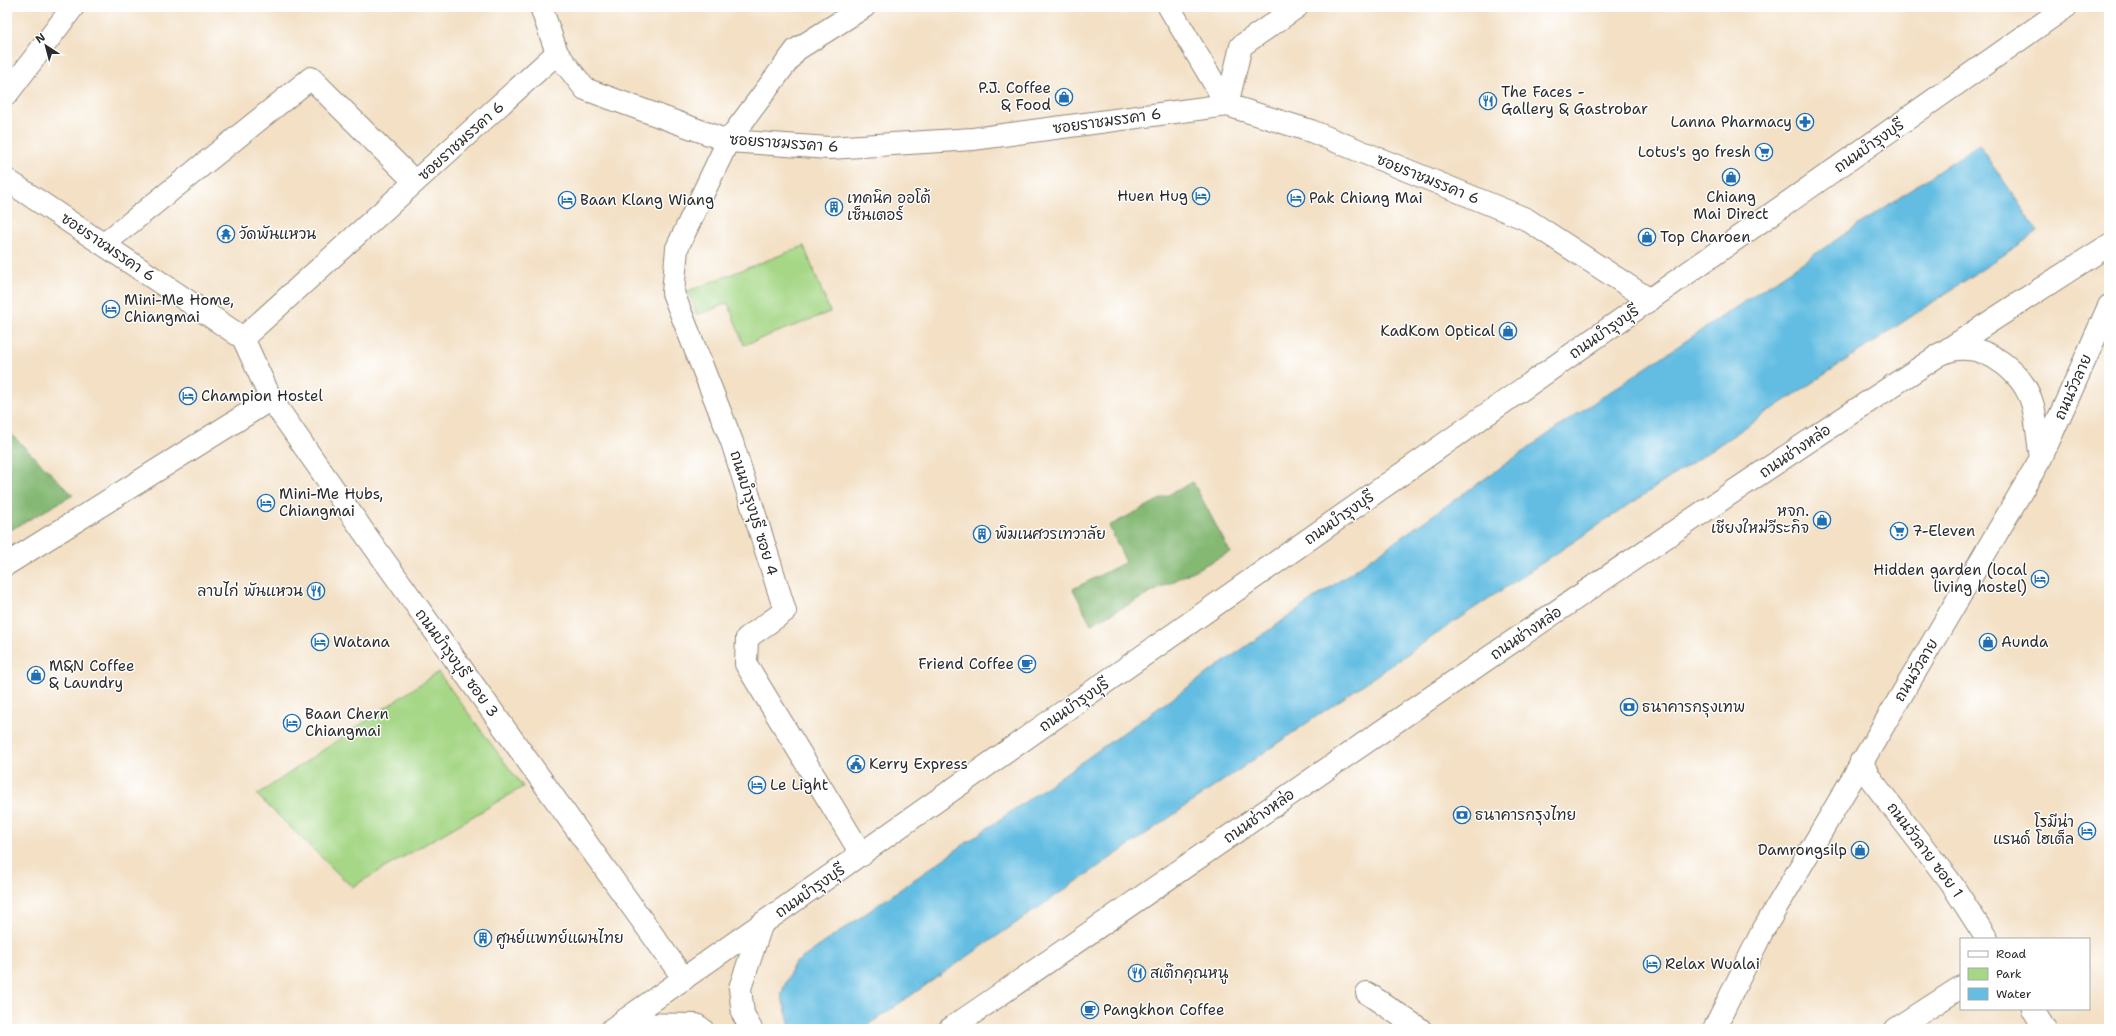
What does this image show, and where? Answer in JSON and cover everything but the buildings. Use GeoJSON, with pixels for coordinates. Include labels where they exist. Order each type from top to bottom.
{"type":"FeatureCollection","features":[{"type":"Feature","properties":{"kind":"street"},"geometry":{"type":"LineString","coordinates":[[7,94],[73,7]]}},
{"type":"Feature","properties":{"kind":"street"},"geometry":{"type":"LineString","coordinates":[[541,7],[558,53]]}},
{"type":"Feature","properties":{"kind":"street"},"geometry":{"type":"LineString","coordinates":[[728,140],[796,50],[864,7]]}},
{"type":"Feature","properties":{"kind":"street"},"geometry":{"type":"LineString","coordinates":[[1169,7],[1228,105]]}},
{"type":"Feature","properties":{"kind":"street"},"geometry":{"type":"LineString","coordinates":[[1228,105],[1241,46],[1297,7]]}},
{"type":"Feature","properties":{"kind":"street","name":"ถนนบำรุงบุรี"},"geometry":{"type":"LineString","coordinates":[[616,1026],[761,926],[2066,7]]}},
{"type":"Feature","properties":{"kind":"street","name":"ซอยราชมรรคา 6"},"geometry":{"type":"LineString","coordinates":[[7,180],[243,338],[558,53],[585,89],[728,140],[829,148],[973,139],[1228,105],[1311,132],[1526,219],[1650,300]]}},
{"type":"Feature","properties":{"kind":"street"},"geometry":{"type":"LineString","coordinates":[[104,244],[311,78],[415,182]]}},
{"type":"Feature","properties":{"kind":"street","name":"ถนนบำรุงบุรี ซอย 4"},"geometry":{"type":"LineString","coordinates":[[728,140],[677,248],[673,292],[732,442],[785,611],[747,638],[746,664],[862,854]]}},
{"type":"Feature","properties":{"kind":"street","name":"ถนนช่างหล่อ"},"geometry":{"type":"LineString","coordinates":[[950,1029],[1512,642],[1933,357],[2109,245]]}},
{"type":"Feature","properties":{"kind":"street","name":"ถนนวัวลาย"},"geometry":{"type":"LineString","coordinates":[[1714,1029],[1762,932],[1861,761],[2041,458],[2109,306]]}},
{"type":"Feature","properties":{"kind":"street","name":"ถนนบำรุงบุรี ซอย 3"},"geometry":{"type":"LineString","coordinates":[[243,338],[271,399],[391,570],[684,979]]}},
{"type":"Feature","properties":{"kind":"street"},"geometry":{"type":"LineString","coordinates":[[1933,357],[1958,349],[1981,352],[1997,358],[2018,377],[2033,405],[2041,458]]}},
{"type":"Feature","properties":{"kind":"street"},"geometry":{"type":"LineString","coordinates":[[7,564],[271,399]]}},
{"type":"Feature","properties":{"kind":"street","name":"ถนนวัวลาย ซอย 1"},"geometry":{"type":"LineString","coordinates":[[1861,761],[1870,778],[1951,883],[1987,938]]}},
{"type":"Feature","properties":{"kind":"street"},"geometry":{"type":"LineString","coordinates":[[751,1029],[743,1014],[740,988],[761,926]]}},
{"type":"Feature","properties":{"kind":"street"},"geometry":{"type":"LineString","coordinates":[[1896,1029],[1960,988]]}},
{"type":"Feature","properties":{"kind":"street"},"geometry":{"type":"LineString","coordinates":[[1367,993],[1420,1029]]}},
{"type":"Feature","properties":{"kind":"street"},"geometry":{"type":"LineString","coordinates":[[2034,1010],[2045,1029]]}},
{"type":"Feature","properties":{"kind":"street"},"geometry":{"type":"LineString","coordinates":[[616,1026],[696,1026],[702,1029]]}},
{"type":"Feature","properties":{"kind":"green space"},"geometry":{"type":"Polygon","coordinates":[[[804,246],[830,312],[744,345],[728,303],[697,315],[688,291],[804,246]]]}},
{"type":"Feature","properties":{"kind":"green space"},"geometry":{"type":"Polygon","coordinates":[[[7,430],[73,495],[7,532],[7,430]]]}},
{"type":"Feature","properties":{"kind":"green space"},"geometry":{"type":"Polygon","coordinates":[[[1193,482],[1230,552],[1091,624],[1073,589],[1126,562],[1109,526],[1193,482]]]}},
{"type":"Feature","properties":{"kind":"green space"},"geometry":{"type":"Polygon","coordinates":[[[438,672],[523,787],[352,887],[257,795],[438,672]]]}},
{"type":"Feature","properties":{"kind":"water"},"geometry":{"type":"Polygon","coordinates":[[[1979,144],[2038,232],[1464,615],[862,1029],[791,1029],[781,994],[794,964],[1574,416],[1979,144]]]}},
{"type":"Feature","properties":{"kind":"place","name":"P.J. Coffee & Food"},"geometry":{"type":"Point","coordinates":[1064,97]}},
{"type":"Feature","properties":{"kind":"place","name":"The Faces - Gallery & Gastrobar"},"geometry":{"type":"Point","coordinates":[1488,101]}},
{"type":"Feature","properties":{"kind":"place","name":"Lanna Pharmacy"},"geometry":{"type":"Point","coordinates":[1805,122]}},
{"type":"Feature","properties":{"kind":"place","name":"Lotus's go fresh"},"geometry":{"type":"Point","coordinates":[1764,152]}},
{"type":"Feature","properties":{"kind":"place","name":"Chiang Mai Direct"},"geometry":{"type":"Point","coordinates":[1731,177]}},
{"type":"Feature","properties":{"kind":"place","name":"Huen Hug"},"geometry":{"type":"Point","coordinates":[1201,196]}},
{"type":"Feature","properties":{"kind":"place","name":"Pak Chiang Mai"},"geometry":{"type":"Point","coordinates":[1296,198]}},
{"type":"Feature","properties":{"kind":"place","name":"Baan Klang Wiang"},"geometry":{"type":"Point","coordinates":[567,200]}},
{"type":"Feature","properties":{"kind":"place","name":"เทคนิค ออโต้ เซ็นเตอร์"},"geometry":{"type":"Point","coordinates":[834,207]}},
{"type":"Feature","properties":{"kind":"place","name":"วัดพันแหวน"},"geometry":{"type":"Point","coordinates":[226,234]}},
{"type":"Feature","properties":{"kind":"place","name":"Top Charoen"},"geometry":{"type":"Point","coordinates":[1647,237]}},
{"type":"Feature","properties":{"kind":"place","name":"Mini-Me Home, Chiangmai"},"geometry":{"type":"Point","coordinates":[111,309]}},
{"type":"Feature","properties":{"kind":"place","name":"KadKom Optical"},"geometry":{"type":"Point","coordinates":[1508,331]}},
{"type":"Feature","properties":{"kind":"place","name":"Champion Hostel"},"geometry":{"type":"Point","coordinates":[188,396]}},
{"type":"Feature","properties":{"kind":"place","name":"Mini-Me Hubs, Chiangmai"},"geometry":{"type":"Point","coordinates":[266,503]}},
{"type":"Feature","properties":{"kind":"place","name":"หจก. เชียงใหม่วีระกิจ"},"geometry":{"type":"Point","coordinates":[1822,520]}},
{"type":"Feature","properties":{"kind":"place","name":"7-Eleven"},"geometry":{"type":"Point","coordinates":[1899,531]}},
{"type":"Feature","properties":{"kind":"place","name":"พิฆเนศวรเทวาลัย"},"geometry":{"type":"Point","coordinates":[982,534]}},
{"type":"Feature","properties":{"kind":"place","name":"Hidden garden (local living hostel)"},"geometry":{"type":"Point","coordinates":[2040,579]}},
{"type":"Feature","properties":{"kind":"place","name":"ลาบไก่ พันแหวน"},"geometry":{"type":"Point","coordinates":[316,591]}},
{"type":"Feature","properties":{"kind":"place","name":"Watana"},"geometry":{"type":"Point","coordinates":[320,642]}},
{"type":"Feature","properties":{"kind":"place","name":"Aunda"},"geometry":{"type":"Point","coordinates":[1988,642]}},
{"type":"Feature","properties":{"kind":"place","name":"Friend Coffee"},"geometry":{"type":"Point","coordinates":[1027,664]}},
{"type":"Feature","properties":{"kind":"place","name":"M&N Coffee & Laundry"},"geometry":{"type":"Point","coordinates":[36,675]}},
{"type":"Feature","properties":{"kind":"place","name":"ธนาคารกรุงเทพ"},"geometry":{"type":"Point","coordinates":[1629,707]}},
{"type":"Feature","properties":{"kind":"place","name":"Baan Chern Chiangmai"},"geometry":{"type":"Point","coordinates":[292,723]}},
{"type":"Feature","properties":{"kind":"place","name":"Kerry Express"},"geometry":{"type":"Point","coordinates":[856,764]}},
{"type":"Feature","properties":{"kind":"place","name":"Le Light"},"geometry":{"type":"Point","coordinates":[757,785]}},
{"type":"Feature","properties":{"kind":"place","name":"ธนาคารกรุงไทย"},"geometry":{"type":"Point","coordinates":[1462,815]}},
{"type":"Feature","properties":{"kind":"place","name":"โรมีน่า แรนด์ โฮเต็ล"},"geometry":{"type":"Point","coordinates":[2087,831]}},
{"type":"Feature","properties":{"kind":"place","name":"Damrongsilp"},"geometry":{"type":"Point","coordinates":[1860,850]}},
{"type":"Feature","properties":{"kind":"place","name":"ศูนย์แพทย์แผนไทย"},"geometry":{"type":"Point","coordinates":[483,938]}},
{"type":"Feature","properties":{"kind":"place","name":"Relax Wualai"},"geometry":{"type":"Point","coordinates":[1652,964]}},
{"type":"Feature","properties":{"kind":"place","name":"สเต๊กคุณหนู"},"geometry":{"type":"Point","coordinates":[1137,973]}},
{"type":"Feature","properties":{"kind":"place","name":"Pangkhon Coffee"},"geometry":{"type":"Point","coordinates":[1090,1010]}}]}
